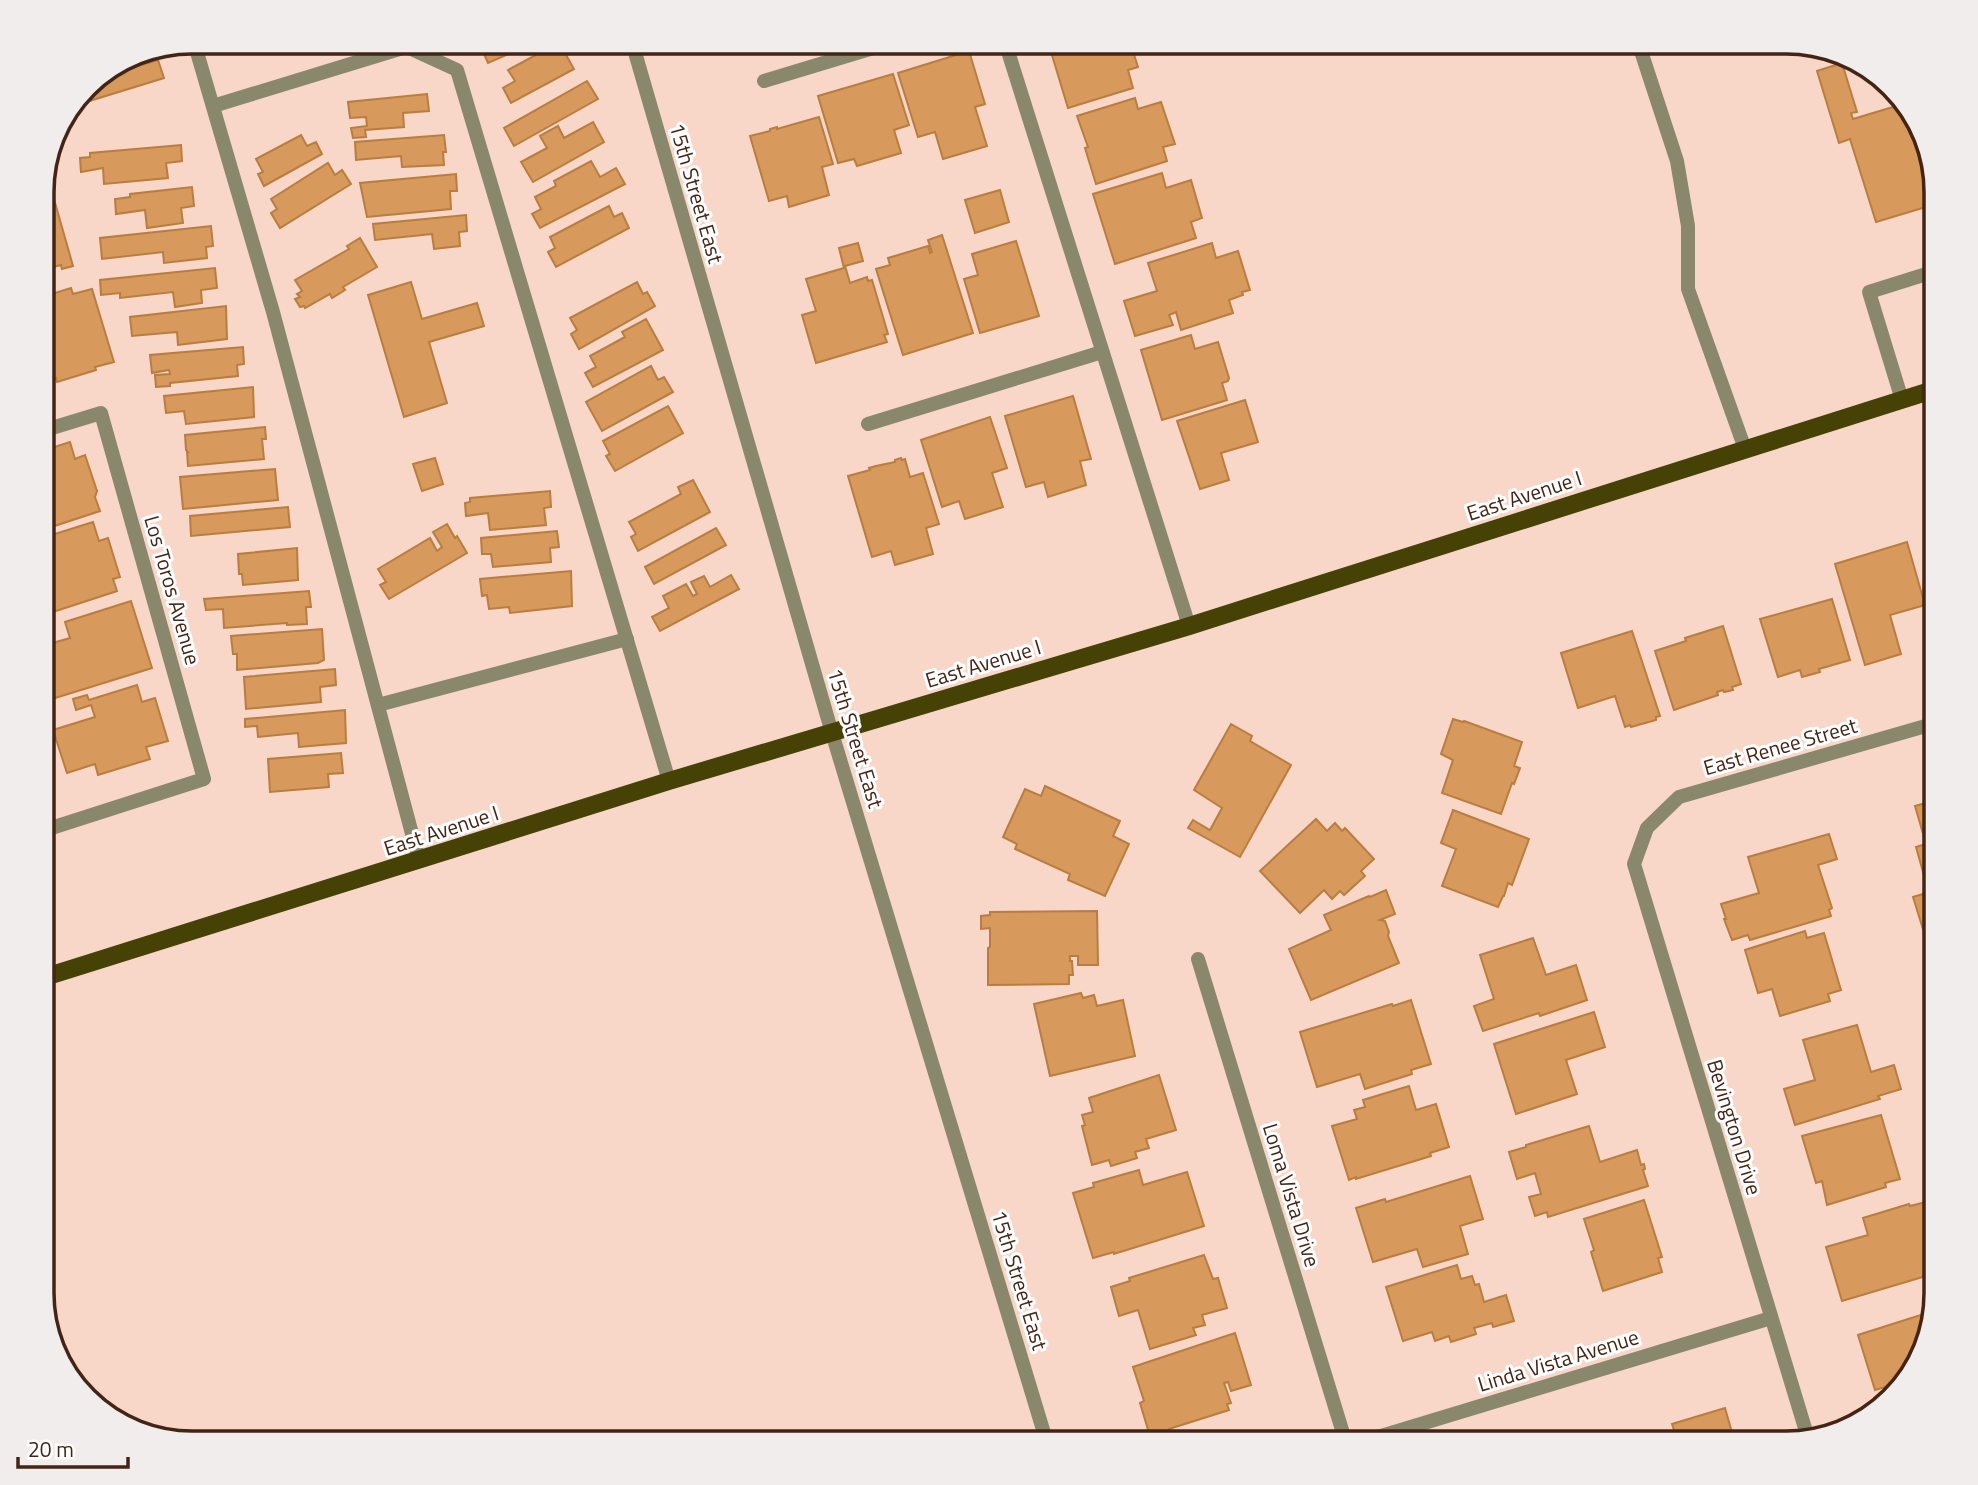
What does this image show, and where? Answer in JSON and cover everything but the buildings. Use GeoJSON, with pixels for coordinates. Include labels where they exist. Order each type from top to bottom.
{"type":"FeatureCollection","features":[{"type":"Feature","properties":{"kind":"main road","name":"East Avenue I"},"geometry":{"type":"LineString","coordinates":[[55,974],[669,781],[1189,626],[1924,393]]}},
{"type":"Feature","properties":{"kind":"street"},"geometry":{"type":"LineString","coordinates":[[1009,54],[1189,626]]}},
{"type":"Feature","properties":{"kind":"street"},"geometry":{"type":"LineString","coordinates":[[1642,54],[1677,162],[1688,226],[1688,289],[1745,449]]}},
{"type":"Feature","properties":{"kind":"street"},"geometry":{"type":"LineString","coordinates":[[198,55],[273,312],[419,860]]}},
{"type":"Feature","properties":{"kind":"street"},"geometry":{"type":"LineString","coordinates":[[213,106],[368,55]]}},
{"type":"Feature","properties":{"kind":"street"},"geometry":{"type":"LineString","coordinates":[[425,55],[457,69],[669,781]]}},
{"type":"Feature","properties":{"kind":"street","name":"15th Street East"},"geometry":{"type":"LineString","coordinates":[[636,55],[832,733],[1043,1431]]}},
{"type":"Feature","properties":{"kind":"street"},"geometry":{"type":"LineString","coordinates":[[764,81],[851,55]]}},
{"type":"Feature","properties":{"kind":"street"},"geometry":{"type":"LineString","coordinates":[[1902,400],[1869,292],[1924,275]]}},
{"type":"Feature","properties":{"kind":"street"},"geometry":{"type":"LineString","coordinates":[[868,424],[1102,352]]}},
{"type":"Feature","properties":{"kind":"street","name":"Los Toros Avenue"},"geometry":{"type":"LineString","coordinates":[[55,427],[101,413],[204,779],[55,827]]}},
{"type":"Feature","properties":{"kind":"street"},"geometry":{"type":"LineString","coordinates":[[378,705],[627,639]]}},
{"type":"Feature","properties":{"kind":"street","name":"East Renee Street"},"geometry":{"type":"LineString","coordinates":[[1647,828],[1679,797],[1924,726]]}},
{"type":"Feature","properties":{"kind":"street","name":"Bevington Drive"},"geometry":{"type":"LineString","coordinates":[[1647,828],[1634,864],[1805,1429]]}},
{"type":"Feature","properties":{"kind":"street","name":"Loma Vista Drive"},"geometry":{"type":"LineString","coordinates":[[1198,959],[1342,1431]]}},
{"type":"Feature","properties":{"kind":"street","name":"Linda Vista Avenue"},"geometry":{"type":"LineString","coordinates":[[1398,1431],[1771,1318]]}}]}
